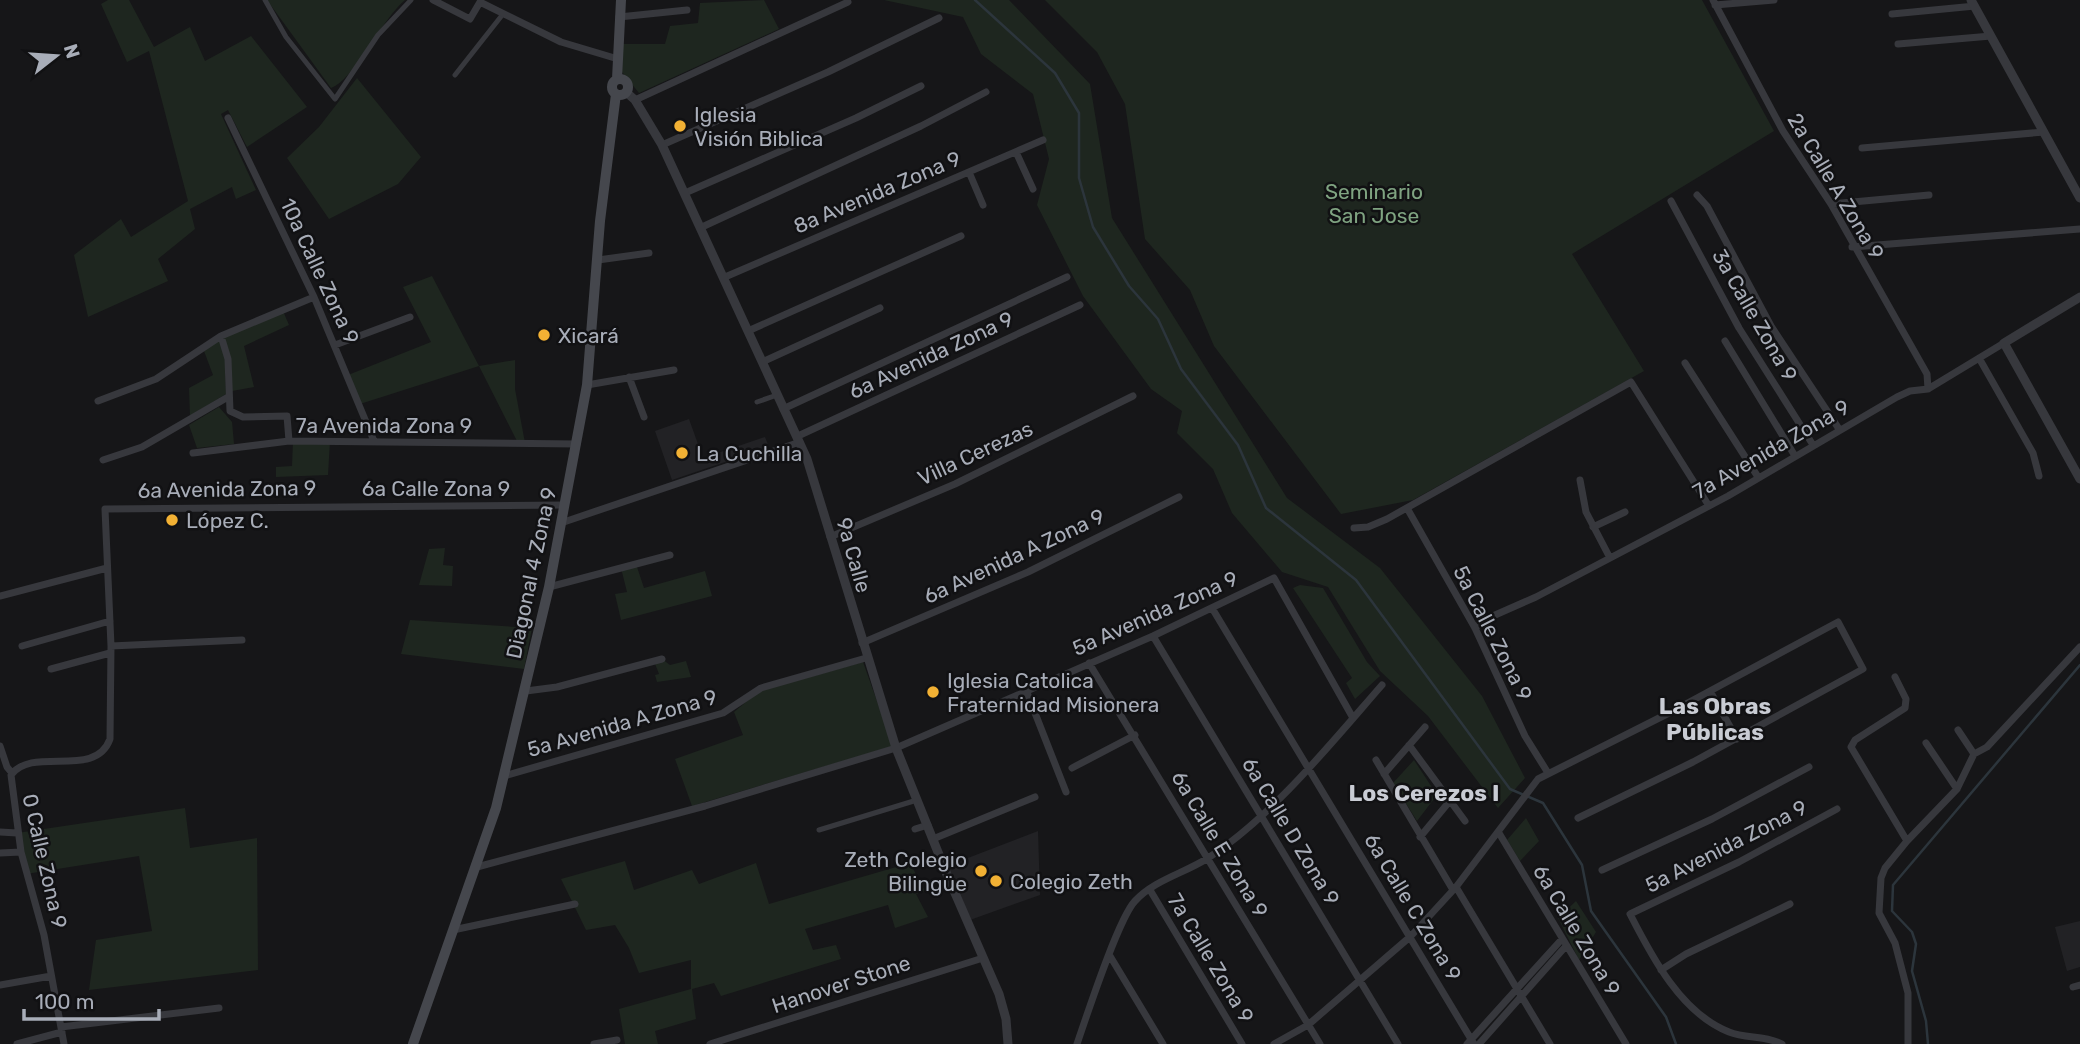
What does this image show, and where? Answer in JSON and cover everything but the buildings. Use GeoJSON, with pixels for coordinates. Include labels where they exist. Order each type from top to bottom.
{"type":"FeatureCollection","features":[{"type":"Feature","properties":{"kind":"main road"},"geometry":{"type":"LineString","coordinates":[[618,59],[621,0]]}},
{"type":"Feature","properties":{"kind":"main road","name":"Diagonal 4 Zona 9"},"geometry":{"type":"LineString","coordinates":[[413,1044],[477,867],[526,691],[549,587],[587,385],[598,260],[626,95],[612,85],[617,79],[618,59]]}},
{"type":"Feature","properties":{"kind":"street"},"geometry":{"type":"LineString","coordinates":[[265,0],[286,37],[335,99],[378,35],[411,0]]}},
{"type":"Feature","properties":{"kind":"street"},"geometry":{"type":"LineString","coordinates":[[433,0],[470,19],[480,2],[561,42],[618,59]]}},
{"type":"Feature","properties":{"kind":"street"},"geometry":{"type":"LineString","coordinates":[[1714,2],[1774,0]]}},
{"type":"Feature","properties":{"kind":"street"},"geometry":{"type":"LineString","coordinates":[[626,95],[848,2]]}},
{"type":"Feature","properties":{"kind":"street","name":"2a Calle A Zona 9"},"geometry":{"type":"LineString","coordinates":[[1714,2],[1783,131],[1831,204],[1852,247],[1927,374],[1928,389]]}},
{"type":"Feature","properties":{"kind":"street"},"geometry":{"type":"LineString","coordinates":[[1892,14],[1973,3],[2080,198]]}},
{"type":"Feature","properties":{"kind":"street"},"geometry":{"type":"LineString","coordinates":[[619,17],[687,10]]}},
{"type":"Feature","properties":{"kind":"street"},"geometry":{"type":"LineString","coordinates":[[455,75],[503,14]]}},
{"type":"Feature","properties":{"kind":"street"},"geometry":{"type":"LineString","coordinates":[[662,145],[828,72],[939,18]]}},
{"type":"Feature","properties":{"kind":"street"},"geometry":{"type":"LineString","coordinates":[[1898,44],[1991,36]]}},
{"type":"Feature","properties":{"kind":"street"},"geometry":{"type":"LineString","coordinates":[[685,193],[856,118],[921,86]]}},
{"type":"Feature","properties":{"kind":"street"},"geometry":{"type":"LineString","coordinates":[[702,227],[921,126],[986,92]]}},
{"type":"Feature","properties":{"kind":"street","name":"9a Calle"},"geometry":{"type":"LineString","coordinates":[[626,95],[662,145],[799,439],[896,748],[1003,1006],[1008,1044]]}},
{"type":"Feature","properties":{"kind":"street","name":"10a Calle Zona 9"},"geometry":{"type":"LineString","coordinates":[[228,118],[314,297],[374,441]]}},
{"type":"Feature","properties":{"kind":"street"},"geometry":{"type":"LineString","coordinates":[[1862,148],[2044,132]]}},
{"type":"Feature","properties":{"kind":"street","name":"8a Avenida Zona 9"},"geometry":{"type":"LineString","coordinates":[[724,277],[1044,140]]}},
{"type":"Feature","properties":{"kind":"street"},"geometry":{"type":"LineString","coordinates":[[1016,152],[1033,189]]}},
{"type":"Feature","properties":{"kind":"street"},"geometry":{"type":"LineString","coordinates":[[969,172],[983,205]]}},
{"type":"Feature","properties":{"kind":"street"},"geometry":{"type":"LineString","coordinates":[[1697,195],[1707,206],[1771,326],[1839,429]]}},
{"type":"Feature","properties":{"kind":"street"},"geometry":{"type":"LineString","coordinates":[[1831,204],[1929,195]]}},
{"type":"Feature","properties":{"kind":"street","name":"3a Calle Zona 9"},"geometry":{"type":"LineString","coordinates":[[1671,201],[1739,328],[1813,445]]}},
{"type":"Feature","properties":{"kind":"street"},"geometry":{"type":"LineString","coordinates":[[1852,247],[2080,229]]}},
{"type":"Feature","properties":{"kind":"street"},"geometry":{"type":"LineString","coordinates":[[748,331],[961,236]]}},
{"type":"Feature","properties":{"kind":"street"},"geometry":{"type":"LineString","coordinates":[[598,260],[649,253]]}},
{"type":"Feature","properties":{"kind":"street"},"geometry":{"type":"LineString","coordinates":[[783,409],[1067,277]]}},
{"type":"Feature","properties":{"kind":"street"},"geometry":{"type":"LineString","coordinates":[[98,401],[156,379],[221,336],[314,297]]}},
{"type":"Feature","properties":{"kind":"street","name":"7a Avenida Zona 9"},"geometry":{"type":"LineString","coordinates":[[1475,628],[1486,619],[1709,506],[1839,429],[1910,391],[1928,389],[2080,297]]}},
{"type":"Feature","properties":{"kind":"street","name":"6a Avenida Zona 9"},"geometry":{"type":"LineString","coordinates":[[561,523],[799,439],[1080,305]]}},
{"type":"Feature","properties":{"kind":"street"},"geometry":{"type":"LineString","coordinates":[[762,362],[880,308]]}},
{"type":"Feature","properties":{"kind":"street"},"geometry":{"type":"LineString","coordinates":[[335,345],[410,317]]}},
{"type":"Feature","properties":{"kind":"street"},"geometry":{"type":"LineString","coordinates":[[221,336],[229,368],[230,411],[242,417],[287,416],[289,441]]}},
{"type":"Feature","properties":{"kind":"street"},"geometry":{"type":"LineString","coordinates":[[1725,341],[1795,456]]}},
{"type":"Feature","properties":{"kind":"street"},"geometry":{"type":"LineString","coordinates":[[2004,343],[2080,479]]}},
{"type":"Feature","properties":{"kind":"street"},"geometry":{"type":"LineString","coordinates":[[1979,358],[2033,453],[2039,476]]}},
{"type":"Feature","properties":{"kind":"street"},"geometry":{"type":"LineString","coordinates":[[1685,363],[1758,477]]}},
{"type":"Feature","properties":{"kind":"street"},"geometry":{"type":"LineString","coordinates":[[587,385],[674,370]]}},
{"type":"Feature","properties":{"kind":"street"},"geometry":{"type":"LineString","coordinates":[[629,377],[643,417]]}},
{"type":"Feature","properties":{"kind":"street"},"geometry":{"type":"LineString","coordinates":[[1354,528],[1376,524],[1407,508],[1631,382],[1709,506]]}},
{"type":"Feature","properties":{"kind":"street"},"geometry":{"type":"LineString","coordinates":[[757,402],[777,395]]}},
{"type":"Feature","properties":{"kind":"street","name":"Villa Cerezas"},"geometry":{"type":"LineString","coordinates":[[830,537],[955,484],[1133,396]]}},
{"type":"Feature","properties":{"kind":"street"},"geometry":{"type":"LineString","coordinates":[[103,460],[142,447],[228,397]]}},
{"type":"Feature","properties":{"kind":"street","name":"7a Avenida Zona 9"},"geometry":{"type":"LineString","coordinates":[[193,453],[289,441],[577,444]]}},
{"type":"Feature","properties":{"kind":"street"},"geometry":{"type":"LineString","coordinates":[[1580,480],[1584,506],[1609,558]]}},
{"type":"Feature","properties":{"kind":"street","name":"6a Avenida A Zona 9"},"geometry":{"type":"LineString","coordinates":[[862,643],[1028,572],[1179,497]]}},
{"type":"Feature","properties":{"kind":"street","name":"6a Avenida Zona 9"},"geometry":{"type":"LineString","coordinates":[[105,509],[349,505]]}},
{"type":"Feature","properties":{"kind":"street","name":"6a Calle Zona 9"},"geometry":{"type":"LineString","coordinates":[[349,505],[564,505]]}},
{"type":"Feature","properties":{"kind":"street","name":"5a Calle Zona 9"},"geometry":{"type":"LineString","coordinates":[[1407,508],[1475,628],[1525,736],[1548,773]]}},
{"type":"Feature","properties":{"kind":"street","name":"0 Calle Zona 9"},"geometry":{"type":"LineString","coordinates":[[64,1044],[17,833],[12,774],[24,765],[92,757],[107,747],[111,730],[111,650],[105,509]]}},
{"type":"Feature","properties":{"kind":"street"},"geometry":{"type":"LineString","coordinates":[[1593,527],[1625,512]]}},
{"type":"Feature","properties":{"kind":"street"},"geometry":{"type":"LineString","coordinates":[[549,587],[670,555]]}},
{"type":"Feature","properties":{"kind":"street"},"geometry":{"type":"LineString","coordinates":[[0,596],[107,568]]}},
{"type":"Feature","properties":{"kind":"street","name":"5a Avenida Zona 9"},"geometry":{"type":"LineString","coordinates":[[477,867],[705,806],[896,748],[1153,636],[1274,579],[1353,718]]}},
{"type":"Feature","properties":{"kind":"street","name":"6a Calle C Zona 9"},"geometry":{"type":"LineString","coordinates":[[1212,608],[1473,1043]]}},
{"type":"Feature","properties":{"kind":"street"},"geometry":{"type":"LineString","coordinates":[[22,646],[110,621]]}},
{"type":"Feature","properties":{"kind":"street"},"geometry":{"type":"LineString","coordinates":[[1274,1044],[1308,1025],[1411,936],[1455,888],[1515,814],[1538,779],[1838,622],[1863,669],[1737,739],[1578,818]]}},
{"type":"Feature","properties":{"kind":"street","name":"6a Calle D Zona 9"},"geometry":{"type":"LineString","coordinates":[[1153,636],[1398,1044]]}},
{"type":"Feature","properties":{"kind":"street"},"geometry":{"type":"LineString","coordinates":[[51,669],[111,650],[242,640]]}},
{"type":"Feature","properties":{"kind":"street"},"geometry":{"type":"LineString","coordinates":[[1908,1044],[1908,993],[1895,943],[1878,906],[1882,872],[1907,841],[1957,789],[1974,754],[1987,747],[2080,647]]}},
{"type":"Feature","properties":{"kind":"street","name":"5a Avenida A Zona 9"},"geometry":{"type":"LineString","coordinates":[[504,776],[723,713],[761,688],[866,658]]}},
{"type":"Feature","properties":{"kind":"street"},"geometry":{"type":"LineString","coordinates":[[526,691],[557,687],[662,659]]}},
{"type":"Feature","properties":{"kind":"street","name":"6a Calle E Zona 9"},"geometry":{"type":"LineString","coordinates":[[1089,663],[1320,1044]]}},
{"type":"Feature","properties":{"kind":"street"},"geometry":{"type":"LineString","coordinates":[[1895,677],[1906,699],[1905,708],[1852,744],[1907,841]]}},
{"type":"Feature","properties":{"kind":"street"},"geometry":{"type":"LineString","coordinates":[[1077,1044],[1131,905],[1150,890],[1209,858],[1260,815],[1308,769],[1382,685]]}},
{"type":"Feature","properties":{"kind":"street"},"geometry":{"type":"LineString","coordinates":[[1026,690],[1066,792]]}},
{"type":"Feature","properties":{"kind":"street"},"geometry":{"type":"LineString","coordinates":[[1710,691],[1737,739]]}},
{"type":"Feature","properties":{"kind":"street"},"geometry":{"type":"LineString","coordinates":[[1384,775],[1425,727]]}},
{"type":"Feature","properties":{"kind":"street"},"geometry":{"type":"LineString","coordinates":[[1958,730],[1974,754]]}},
{"type":"Feature","properties":{"kind":"street"},"geometry":{"type":"LineString","coordinates":[[1072,768],[1135,735]]}},
{"type":"Feature","properties":{"kind":"street"},"geometry":{"type":"LineString","coordinates":[[1926,743],[1957,789]]}},
{"type":"Feature","properties":{"kind":"street"},"geometry":{"type":"LineString","coordinates":[[1409,745],[1465,821]]}},
{"type":"Feature","properties":{"kind":"street"},"geometry":{"type":"LineString","coordinates":[[0,746],[12,774]]}},
{"type":"Feature","properties":{"kind":"street"},"geometry":{"type":"LineString","coordinates":[[1376,760],[1420,837],[1521,993],[1550,1044]]}},
{"type":"Feature","properties":{"kind":"street"},"geometry":{"type":"LineString","coordinates":[[1602,870],[1712,819],[1809,767]]}},
{"type":"Feature","properties":{"kind":"street"},"geometry":{"type":"LineString","coordinates":[[0,771],[12,774]]}},
{"type":"Feature","properties":{"kind":"street"},"geometry":{"type":"LineString","coordinates":[[933,839],[1035,797]]}},
{"type":"Feature","properties":{"kind":"street"},"geometry":{"type":"LineString","coordinates":[[819,830],[917,800]]}},
{"type":"Feature","properties":{"kind":"street"},"geometry":{"type":"LineString","coordinates":[[1420,837],[1449,802]]}},
{"type":"Feature","properties":{"kind":"street","name":"5a Avenida Zona 9"},"geometry":{"type":"LineString","coordinates":[[1661,970],[1630,914],[1739,862],[1837,809]]}},
{"type":"Feature","properties":{"kind":"street"},"geometry":{"type":"LineString","coordinates":[[915,830],[928,825]]}},
{"type":"Feature","properties":{"kind":"street"},"geometry":{"type":"LineString","coordinates":[[0,832],[17,833]]}},
{"type":"Feature","properties":{"kind":"street","name":"6a Calle Zona 9"},"geometry":{"type":"LineString","coordinates":[[1499,833],[1626,1044]]}},
{"type":"Feature","properties":{"kind":"street"},"geometry":{"type":"LineString","coordinates":[[0,853],[21,852]]}},
{"type":"Feature","properties":{"kind":"street","name":"7a Calle Zona 9"},"geometry":{"type":"LineString","coordinates":[[1150,890],[1242,1044]]}},
{"type":"Feature","properties":{"kind":"street"},"geometry":{"type":"LineString","coordinates":[[453,930],[576,904]]}},
{"type":"Feature","properties":{"kind":"street"},"geometry":{"type":"LineString","coordinates":[[1782,1044],[1723,1029],[1703,1016],[1661,970],[1686,954],[1790,904]]}},
{"type":"Feature","properties":{"kind":"street"},"geometry":{"type":"LineString","coordinates":[[1473,1043],[1564,943]]}},
{"type":"Feature","properties":{"kind":"street"},"geometry":{"type":"LineString","coordinates":[[1110,956],[1163,1044]]}},
{"type":"Feature","properties":{"kind":"street","name":"Hanover Stone"},"geometry":{"type":"LineString","coordinates":[[710,1044],[984,958]]}},
{"type":"Feature","properties":{"kind":"street"},"geometry":{"type":"LineString","coordinates":[[0,985],[51,976]]}},
{"type":"Feature","properties":{"kind":"street"},"geometry":{"type":"LineString","coordinates":[[17,1044],[61,1030],[219,1008]]}},
{"type":"Feature","properties":{"kind":"street"},"geometry":{"type":"LineString","coordinates":[[1080,1035],[1085,1044]]}},
{"type":"Feature","properties":{"kind":"street"},"geometry":{"type":"LineString","coordinates":[[594,1044],[617,1040]]}},
{"type":"Feature","properties":{"kind":"shaded area","name":"La Cuchilla"},"geometry":{"type":"Polygon","coordinates":[[[689,419],[703,458],[765,437],[769,447],[672,480],[655,431],[689,419]]]}},
{"type":"Feature","properties":{"kind":"shaded area","name":"Colegio Zeth"},"geometry":{"type":"Polygon","coordinates":[[[1038,831],[1040,895],[970,920],[947,866],[1038,831]]]}},
{"type":"Feature","properties":{"kind":"shaded area"},"geometry":{"type":"Polygon","coordinates":[[[2080,921],[2080,967],[2067,971],[2055,927],[2080,921]]]}},
{"type":"Feature","properties":{"kind":"green space"},"geometry":{"type":"Polygon","coordinates":[[[108,0],[129,0],[154,47],[190,27],[205,61],[251,36],[307,107],[247,147],[228,110],[221,114],[256,190],[236,199],[232,187],[190,209],[195,229],[158,259],[168,281],[88,317],[74,255],[121,219],[131,237],[188,201],[149,51],[127,62],[101,4],[108,0]]]}},
{"type":"Feature","properties":{"kind":"green space"},"geometry":{"type":"Polygon","coordinates":[[[267,0],[405,0],[349,74],[331,88],[267,0]]]}},
{"type":"Feature","properties":{"kind":"green space"},"geometry":{"type":"Polygon","coordinates":[[[764,0],[779,29],[639,93],[622,72],[623,44],[665,44],[670,26],[698,23],[700,3],[764,0]]]}},
{"type":"Feature","properties":{"kind":"green space"},"geometry":{"type":"Polygon","coordinates":[[[884,0],[1009,0],[1090,84],[1112,218],[1287,498],[1380,568],[1482,696],[1525,778],[1498,808],[1428,716],[1380,671],[1328,587],[1282,572],[1232,513],[1213,469],[1177,433],[1182,411],[1151,389],[1083,296],[1037,205],[1049,159],[1033,94],[981,54],[963,17],[884,0]]]}},
{"type":"Feature","properties":{"kind":"green space","name":"Seminario San Jose"},"geometry":{"type":"Polygon","coordinates":[[[1045,0],[1702,0],[1774,131],[1572,254],[1644,371],[1413,500],[1341,514],[1214,346],[1190,290],[1145,239],[1125,104],[1097,52],[1045,0]]]}},
{"type":"Feature","properties":{"kind":"green space"},"geometry":{"type":"Polygon","coordinates":[[[357,78],[421,157],[398,184],[329,219],[287,158],[319,127],[357,78]]]}},
{"type":"Feature","properties":{"kind":"green space"},"geometry":{"type":"Polygon","coordinates":[[[432,276],[479,366],[360,404],[348,375],[431,342],[403,287],[432,276]]]}},
{"type":"Feature","properties":{"kind":"green space"},"geometry":{"type":"Polygon","coordinates":[[[283,311],[289,325],[244,346],[254,387],[232,391],[223,336],[283,311]]]}},
{"type":"Feature","properties":{"kind":"green space"},"geometry":{"type":"Polygon","coordinates":[[[220,339],[225,351],[226,394],[190,416],[189,388],[213,375],[204,351],[220,339]]]}},
{"type":"Feature","properties":{"kind":"green space"},"geometry":{"type":"Polygon","coordinates":[[[515,360],[515,389],[525,443],[518,443],[479,366],[515,360]]]}},
{"type":"Feature","properties":{"kind":"green space"},"geometry":{"type":"Polygon","coordinates":[[[219,407],[232,422],[234,444],[197,448],[189,425],[219,407]]]}},
{"type":"Feature","properties":{"kind":"green space"},"geometry":{"type":"Polygon","coordinates":[[[293,441],[330,441],[328,475],[276,477],[276,467],[292,466],[293,441]]]}},
{"type":"Feature","properties":{"kind":"green space"},"geometry":{"type":"Polygon","coordinates":[[[445,548],[443,565],[453,566],[452,586],[419,585],[429,549],[445,548]]]}},
{"type":"Feature","properties":{"kind":"green space"},"geometry":{"type":"Polygon","coordinates":[[[636,564],[644,588],[705,571],[712,596],[621,620],[615,594],[627,592],[621,568],[636,564]]]}},
{"type":"Feature","properties":{"kind":"green space"},"geometry":{"type":"Polygon","coordinates":[[[1300,585],[1323,588],[1367,662],[1380,676],[1355,699],[1346,683],[1352,678],[1293,588],[1300,585]]]}},
{"type":"Feature","properties":{"kind":"green space"},"geometry":{"type":"Polygon","coordinates":[[[410,620],[532,628],[524,669],[401,654],[410,620]]]}},
{"type":"Feature","properties":{"kind":"green space"},"geometry":{"type":"Polygon","coordinates":[[[662,659],[670,665],[686,661],[691,677],[657,682],[655,675],[659,674],[654,661],[662,659]]]}},
{"type":"Feature","properties":{"kind":"green space"},"geometry":{"type":"Polygon","coordinates":[[[863,662],[893,746],[692,806],[675,759],[743,735],[734,712],[759,691],[863,662]]]}},
{"type":"Feature","properties":{"kind":"green space"},"geometry":{"type":"Polygon","coordinates":[[[1414,760],[1437,795],[1417,821],[1393,783],[1414,760]]]}},
{"type":"Feature","properties":{"kind":"green space"},"geometry":{"type":"Polygon","coordinates":[[[185,808],[190,848],[257,838],[258,970],[89,990],[96,940],[152,931],[139,856],[26,874],[17,833],[185,808]]]}},
{"type":"Feature","properties":{"kind":"green space"},"geometry":{"type":"Polygon","coordinates":[[[1526,818],[1539,841],[1520,861],[1507,840],[1526,818]]]}},
{"type":"Feature","properties":{"kind":"green space"},"geometry":{"type":"Polygon","coordinates":[[[625,861],[634,890],[692,870],[699,884],[756,863],[769,904],[910,863],[925,891],[916,894],[928,917],[895,928],[888,905],[805,929],[813,950],[836,945],[841,959],[721,996],[714,983],[692,989],[696,1019],[655,1031],[658,1044],[625,1044],[619,1009],[691,989],[691,960],[639,973],[629,948],[615,925],[586,930],[561,879],[625,861]]]}},
{"type":"Feature","properties":{"kind":"green space"},"geometry":{"type":"Polygon","coordinates":[[[1576,901],[1596,932],[1579,960],[1558,918],[1576,901]]]}},
{"type":"Feature","properties":{"kind":"waterway"},"geometry":{"type":"LineString","coordinates":[[975,0],[1055,73],[1079,113],[1079,178],[1093,227],[1129,286],[1158,319],[1181,369],[1238,445],[1266,508],[1356,580],[1510,789],[1543,803],[1582,865],[1591,911],[1666,1017],[1676,1044]]}},
{"type":"Feature","properties":{"kind":"waterway"},"geometry":{"type":"LineString","coordinates":[[1928,1044],[1926,1021],[1912,971],[1916,944],[1912,932],[1892,911],[1893,885],[2080,665]]}},
{"type":"Feature","properties":{"kind":"place","name":"Iglesia Visión Biblica"},"geometry":{"type":"Point","coordinates":[680,126]}},
{"type":"Feature","properties":{"kind":"place","name":"Xicará"},"geometry":{"type":"Point","coordinates":[544,335]}},
{"type":"Feature","properties":{"kind":"place","name":"La Cuchilla"},"geometry":{"type":"Point","coordinates":[682,453]}},
{"type":"Feature","properties":{"kind":"place","name":"López C."},"geometry":{"type":"Point","coordinates":[172,520]}},
{"type":"Feature","properties":{"kind":"place","name":"Iglesia Catolica Fraternidad Misionera"},"geometry":{"type":"Point","coordinates":[933,692]}},
{"type":"Feature","properties":{"kind":"place","name":"Zeth Colegio Bilingüe"},"geometry":{"type":"Point","coordinates":[981,871]}},
{"type":"Feature","properties":{"kind":"place","name":"Colegio Zeth"},"geometry":{"type":"Point","coordinates":[996,881]}},
{"type":"Feature","properties":{"kind":"district","name":"Las Obras Públicas"},"geometry":{"type":"Point","coordinates":[1715,719]}},
{"type":"Feature","properties":{"kind":"district","name":"Los Cerezos I"},"geometry":{"type":"Point","coordinates":[1424,793]}}]}
